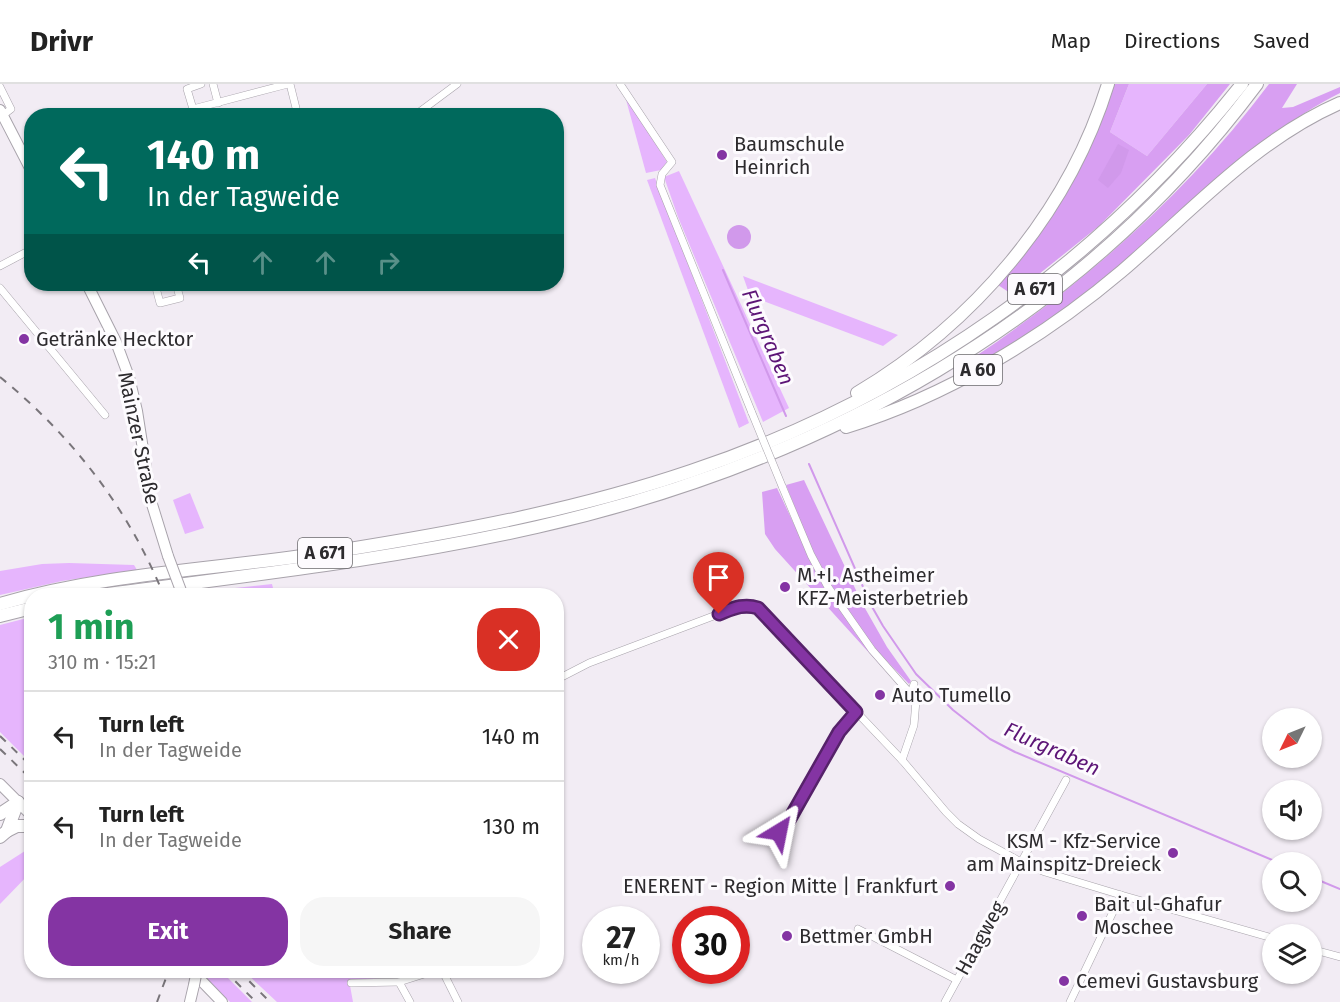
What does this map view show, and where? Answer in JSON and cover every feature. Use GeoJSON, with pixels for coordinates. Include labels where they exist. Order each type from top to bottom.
{"type":"FeatureCollection","features":[{"type":"Feature","properties":{"kind":"highway","name":"A 671"},"geometry":{"type":"LineString","coordinates":[[782,435],[864,389],[922,348],[961,315],[990,286],[1029,239],[1065,183],[1088,138],[1108,84]]}},
{"type":"Feature","properties":{"kind":"highway","name":"A 671"},"geometry":{"type":"LineString","coordinates":[[70,588],[335,551],[511,520],[601,499],[656,483],[714,463],[782,435],[849,405],[910,373],[968,337],[1024,298],[1073,259],[1142,196],[1204,130],[1242,84]]}},
{"type":"Feature","properties":{"kind":"highway","name":"A 60"},"geometry":{"type":"LineString","coordinates":[[816,435],[879,404],[951,363],[1016,319],[1074,274],[1129,226],[1164,191],[1219,132],[1257,84]]}},
{"type":"Feature","properties":{"kind":"highway","name":"A 60"},"geometry":{"type":"LineString","coordinates":[[816,435],[868,421],[898,409],[1016,348],[1089,298],[1227,177],[1260,152],[1293,128],[1340,103]]}},
{"type":"Feature","properties":{"kind":"highway","name":"A 671"},"geometry":{"type":"LineString","coordinates":[[153,588],[337,563],[537,527],[607,510],[684,486],[745,465],[816,435]]}},
{"type":"Feature","properties":{"kind":"highway","name":"A 671"},"geometry":{"type":"LineString","coordinates":[[0,604],[24,598]]}},
{"type":"Feature","properties":{"kind":"highway"},"geometry":{"type":"LineString","coordinates":[[0,616],[24,610]]}},
{"type":"Feature","properties":{"kind":"highway"},"geometry":{"type":"LineString","coordinates":[[0,813],[18,802]]}},
{"type":"Feature","properties":{"kind":"highway"},"geometry":{"type":"LineString","coordinates":[[3,834],[18,802]]}},
{"type":"Feature","properties":{"kind":"highway"},"geometry":{"type":"LineString","coordinates":[[3,834],[17,826],[24,826]]}},
{"type":"Feature","properties":{"kind":"main road"},"geometry":{"type":"LineString","coordinates":[[1,113],[24,149]]}},
{"type":"Feature","properties":{"kind":"main road","name":"Mainzer Straße"},"geometry":{"type":"LineString","coordinates":[[90,291],[116,342],[129,376],[152,501],[180,588]]}},
{"type":"Feature","properties":{"kind":"main road"},"geometry":{"type":"LineString","coordinates":[[0,784],[24,808]]}},
{"type":"Feature","properties":{"kind":"main road"},"geometry":{"type":"LineString","coordinates":[[190,1002],[195,978]]}},
{"type":"Feature","properties":{"kind":"main road"},"geometry":{"type":"LineString","coordinates":[[199,978],[222,1002]]}},
{"type":"Feature","properties":{"kind":"street"},"geometry":{"type":"LineString","coordinates":[[193,108],[187,89],[201,84]]}},
{"type":"Feature","properties":{"kind":"street"},"geometry":{"type":"LineString","coordinates":[[213,84],[218,103]]}},
{"type":"Feature","properties":{"kind":"street"},"geometry":{"type":"LineString","coordinates":[[197,108],[289,84],[296,108]]}},
{"type":"Feature","properties":{"kind":"street"},"geometry":{"type":"LineString","coordinates":[[425,108],[457,84]]}},
{"type":"Feature","properties":{"kind":"street"},"geometry":{"type":"LineString","coordinates":[[620,84],[672,162],[662,174],[660,185],[811,555],[828,587],[872,650],[916,700],[914,725],[902,760]]}},
{"type":"Feature","properties":{"kind":"street"},"geometry":{"type":"LineString","coordinates":[[0,87],[11,109],[1,113]]}},
{"type":"Feature","properties":{"kind":"street"},"geometry":{"type":"LineString","coordinates":[[0,266],[24,253]]}},
{"type":"Feature","properties":{"kind":"street"},"geometry":{"type":"LineString","coordinates":[[0,288],[105,415]]}},
{"type":"Feature","properties":{"kind":"street"},"geometry":{"type":"LineString","coordinates":[[157,291],[160,303],[180,298],[178,291]]}},
{"type":"Feature","properties":{"kind":"street"},"geometry":{"type":"LineString","coordinates":[[564,676],[589,663],[740,606],[749,605],[758,608],[902,760],[941,808],[979,839],[1045,872],[1262,935]]}},
{"type":"Feature","properties":{"kind":"street"},"geometry":{"type":"LineString","coordinates":[[912,693],[914,684]]}},
{"type":"Feature","properties":{"kind":"street"},"geometry":{"type":"LineString","coordinates":[[770,840],[784,828],[839,732],[856,712]]}},
{"type":"Feature","properties":{"kind":"street","name":"Haagweg"},"geometry":{"type":"LineString","coordinates":[[945,1002],[1066,780]]}},
{"type":"Feature","properties":{"kind":"street"},"geometry":{"type":"LineString","coordinates":[[1070,1002],[1121,895]]}},
{"type":"Feature","properties":{"kind":"street"},"geometry":{"type":"LineString","coordinates":[[858,928],[957,980]]}},
{"type":"Feature","properties":{"kind":"street"},"geometry":{"type":"LineString","coordinates":[[1322,952],[1340,957]]}},
{"type":"Feature","properties":{"kind":"street"},"geometry":{"type":"LineString","coordinates":[[351,983],[399,982],[412,978]]}},
{"type":"Feature","properties":{"kind":"street"},"geometry":{"type":"LineString","coordinates":[[446,978],[458,1002]]}},
{"type":"Feature","properties":{"kind":"street"},"geometry":{"type":"LineString","coordinates":[[399,982],[410,1002]]}},
{"type":"Feature","properties":{"kind":"shaded area"},"geometry":{"type":"Polygon","coordinates":[[[1114,84],[1129,84],[1110,132],[1147,156],[1207,84],[1230,84],[1189,135],[1099,226],[1013,295],[998,285],[1038,236],[1064,197],[1090,147],[1114,84]]]}},
{"type":"Feature","properties":{"kind":"shaded area"},"geometry":{"type":"Polygon","coordinates":[[[1129,84],[1207,84],[1147,156],[1110,132],[1129,84]]]}},
{"type":"Feature","properties":{"kind":"shaded area"},"geometry":{"type":"Polygon","coordinates":[[[1269,84],[1297,84],[1282,108],[1293,107],[1340,87],[1340,93],[1306,112],[1274,134],[1213,184],[1095,289],[1039,328],[981,363],[976,362],[976,356],[1096,266],[1170,198],[1238,123],[1269,84]]]}},
{"type":"Feature","properties":{"kind":"shaded area"},"geometry":{"type":"Polygon","coordinates":[[[625,96],[667,162],[661,170],[646,173],[625,96]]]}},
{"type":"Feature","properties":{"kind":"shaded area"},"geometry":{"type":"Polygon","coordinates":[[[1118,144],[1129,150],[1121,173],[1108,188],[1098,180],[1118,144]]]}},
{"type":"Feature","properties":{"kind":"shaded area"},"geometry":{"type":"Polygon","coordinates":[[[679,171],[789,408],[763,422],[678,217],[664,177],[679,171]]]}},
{"type":"Feature","properties":{"kind":"shaded area"},"geometry":{"type":"Polygon","coordinates":[[[655,178],[749,423],[739,428],[647,180],[655,178]]]}},
{"type":"Feature","properties":{"kind":"shaded area"},"geometry":{"type":"Polygon","coordinates":[[[739,225],[747,229],[751,237],[747,245],[739,249],[731,245],[727,237],[731,229],[739,225]]]}},
{"type":"Feature","properties":{"kind":"shaded area"},"geometry":{"type":"Polygon","coordinates":[[[743,276],[898,335],[883,346],[750,296],[743,276]]]}},
{"type":"Feature","properties":{"kind":"shaded area"},"geometry":{"type":"Polygon","coordinates":[[[804,480],[862,603],[887,647],[911,681],[909,684],[875,649],[829,582],[813,553],[786,485],[804,480]]]}},
{"type":"Feature","properties":{"kind":"shaded area"},"geometry":{"type":"Polygon","coordinates":[[[777,488],[816,571],[856,634],[910,698],[775,549],[765,534],[762,492],[777,488]]]}},
{"type":"Feature","properties":{"kind":"shaded area"},"geometry":{"type":"Polygon","coordinates":[[[190,493],[204,528],[185,534],[173,500],[190,493]]]}},
{"type":"Feature","properties":{"kind":"shaded area"},"geometry":{"type":"Polygon","coordinates":[[[42,564],[134,565],[137,570],[62,581],[0,595],[0,571],[42,564]]]}},
{"type":"Feature","properties":{"kind":"shaded area"},"geometry":{"type":"Polygon","coordinates":[[[272,584],[273,588],[235,588],[272,584]]]}},
{"type":"Feature","properties":{"kind":"shaded area"},"geometry":{"type":"Polygon","coordinates":[[[24,619],[24,756],[0,732],[0,625],[24,619]]]}},
{"type":"Feature","properties":{"kind":"shaded area"},"geometry":{"type":"Polygon","coordinates":[[[24,852],[24,879],[0,904],[0,867],[24,852]]]}},
{"type":"Feature","properties":{"kind":"shaded area"},"geometry":{"type":"Polygon","coordinates":[[[206,978],[228,978],[252,1002],[230,1002],[206,978]]]}},
{"type":"Feature","properties":{"kind":"shaded area"},"geometry":{"type":"Polygon","coordinates":[[[251,978],[382,978],[349,980],[353,1002],[277,1002],[251,978]]]}},
{"type":"Feature","properties":{"kind":"waterway","name":"Flurgraben"},"geometry":{"type":"LineString","coordinates":[[723,270],[786,416]]}},
{"type":"Feature","properties":{"kind":"waterway","name":"Flurgraben"},"geometry":{"type":"LineString","coordinates":[[809,464],[871,605],[883,626],[916,674],[953,710],[990,739],[1015,752],[1262,856]]}},
{"type":"Feature","properties":{"kind":"waterway","name":"Flurgraben"},"geometry":{"type":"LineString","coordinates":[[1322,882],[1340,889]]}},
{"type":"Feature","properties":{"kind":"railway"},"geometry":{"type":"LineString","coordinates":[[0,377],[51,424],[96,476],[134,533],[160,588]]}},
{"type":"Feature","properties":{"kind":"railway"},"geometry":{"type":"LineString","coordinates":[[0,736],[24,759]]}},
{"type":"Feature","properties":{"kind":"railway"},"geometry":{"type":"LineString","coordinates":[[0,749],[24,772]]}},
{"type":"Feature","properties":{"kind":"railway"},"geometry":{"type":"LineString","coordinates":[[157,1002],[166,978]]}},
{"type":"Feature","properties":{"kind":"railway"},"geometry":{"type":"LineString","coordinates":[[232,978],[256,1002]]}},
{"type":"Feature","properties":{"kind":"railway"},"geometry":{"type":"LineString","coordinates":[[246,978],[270,1002]]}},
{"type":"Feature","properties":{"kind":"place","name":"Baumschule Heinrich"},"geometry":{"type":"Point","coordinates":[722,155]}},
{"type":"Feature","properties":{"kind":"place","name":"Getränke Hecktor"},"geometry":{"type":"Point","coordinates":[24,339]}},
{"type":"Feature","properties":{"kind":"place","name":"M.+I. Astheimer KFZ-Meisterbetrieb"},"geometry":{"type":"Point","coordinates":[785,587]}},
{"type":"Feature","properties":{"kind":"place","name":"Auto Tumello"},"geometry":{"type":"Point","coordinates":[880,695]}},
{"type":"Feature","properties":{"kind":"place","name":"KSM - Kfz-Service am Mainspitz-Dreieck"},"geometry":{"type":"Point","coordinates":[1173,853]}},
{"type":"Feature","properties":{"kind":"place","name":"ENERENT - Region Mitte | Frankfurt"},"geometry":{"type":"Point","coordinates":[950,886]}},
{"type":"Feature","properties":{"kind":"place","name":"Bait ul-Ghafur Moschee"},"geometry":{"type":"Point","coordinates":[1082,916]}},
{"type":"Feature","properties":{"kind":"place","name":"Bettmer GmbH"},"geometry":{"type":"Point","coordinates":[787,936]}},
{"type":"Feature","properties":{"kind":"place","name":"Cemevi Gustavsburg"},"geometry":{"type":"Point","coordinates":[1064,981]}},
{"type":"Feature","properties":{"kind":"route"},"geometry":{"type":"LineString","coordinates":[[719,614],[740,606],[749,605],[758,608],[856,712],[839,732],[788,822],[779,832]]}}]}
